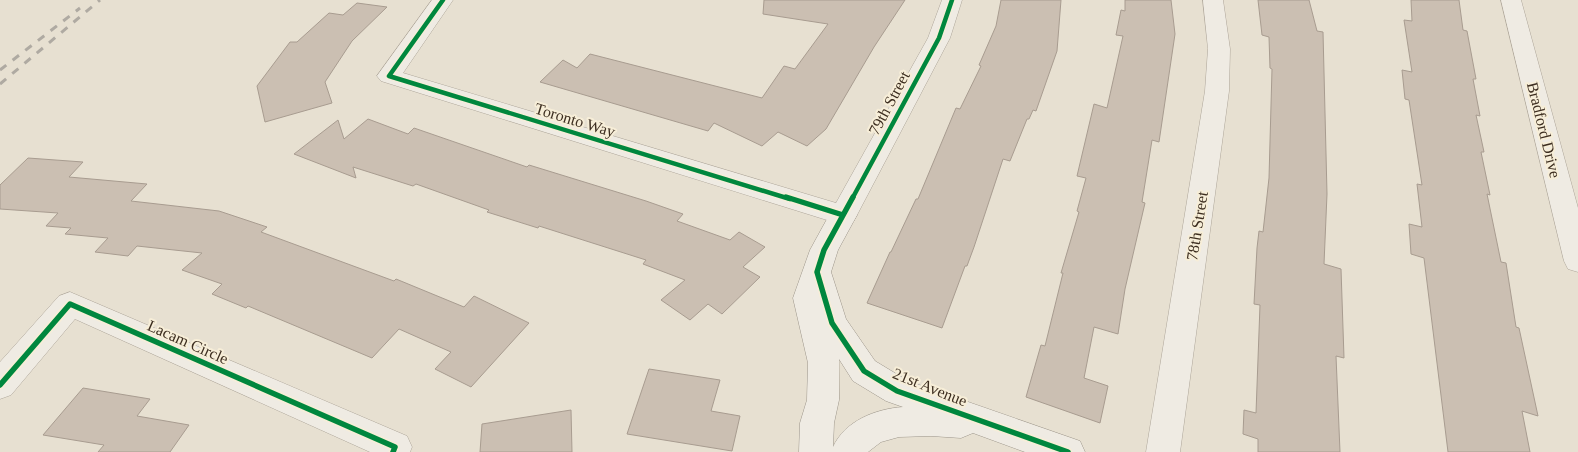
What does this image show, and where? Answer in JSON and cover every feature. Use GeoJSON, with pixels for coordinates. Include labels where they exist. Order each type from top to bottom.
{"type":"FeatureCollection","features":[{"type":"Feature","properties":{"kind":"street","name":"Toronto Way"},"geometry":{"type":"LineString","coordinates":[[443,0],[388,76],[843,215]]}},
{"type":"Feature","properties":{"kind":"street","name":"79th Street"},"geometry":{"type":"LineString","coordinates":[[843,215],[939,38],[952,0]]}},
{"type":"Feature","properties":{"kind":"street","name":"78th Street"},"geometry":{"type":"LineString","coordinates":[[1163,452],[1217,91],[1219,49],[1213,0]]}},
{"type":"Feature","properties":{"kind":"street","name":"Bradford Drive"},"geometry":{"type":"LineString","coordinates":[[1511,0],[1578,261]]}},
{"type":"Feature","properties":{"kind":"street"},"geometry":{"type":"LineString","coordinates":[[816,452],[817,423],[823,400],[824,363],[808,298],[824,250],[843,215]]}},
{"type":"Feature","properties":{"kind":"street","name":"21st Avenue"},"geometry":{"type":"LineString","coordinates":[[817,272],[832,323],[864,371],[897,391],[1068,452]]}},
{"type":"Feature","properties":{"kind":"street","name":"Lacam Circle"},"geometry":{"type":"LineString","coordinates":[[0,385],[70,304],[394,450]]}},
{"type":"Feature","properties":{"kind":"street"},"geometry":{"type":"LineString","coordinates":[[848,452],[852,444],[872,428],[897,423],[931,420],[995,426]]}},
{"type":"Feature","properties":{"kind":"building"},"geometry":{"type":"Polygon","coordinates":[[[764,0],[905,0],[874,47],[826,129],[807,146],[778,132],[762,146],[714,123],[708,131],[540,82],[563,60],[577,68],[590,54],[762,98],[784,66],[795,69],[828,24],[763,14],[764,0]]]}},
{"type":"Feature","properties":{"kind":"building"},"geometry":{"type":"Polygon","coordinates":[[[1001,0],[1061,0],[1057,51],[1036,111],[1033,110],[1029,119],[1027,119],[1010,161],[1003,159],[974,247],[942,328],[867,303],[890,252],[916,199],[918,199],[956,108],[960,109],[981,66],[979,65],[996,26],[1001,0]]]}},
{"type":"Feature","properties":{"kind":"building"},"geometry":{"type":"Polygon","coordinates":[[[1125,0],[1171,0],[1175,34],[1159,142],[1152,140],[1142,202],[1145,203],[1125,289],[1118,334],[1094,327],[1084,378],[1108,386],[1100,423],[1026,397],[1041,345],[1045,346],[1063,273],[1061,273],[1079,212],[1077,211],[1086,178],[1077,176],[1094,104],[1107,108],[1123,36],[1116,35],[1121,10],[1125,11],[1125,0]]]}},
{"type":"Feature","properties":{"kind":"building"},"geometry":{"type":"Polygon","coordinates":[[[1258,0],[1309,0],[1317,31],[1323,32],[1327,194],[1324,264],[1341,269],[1344,358],[1336,356],[1340,452],[1258,452],[1258,439],[1243,434],[1244,410],[1256,413],[1260,305],[1254,304],[1257,248],[1259,231],[1263,232],[1269,178],[1272,69],[1270,68],[1269,37],[1262,35],[1258,0]]]}},
{"type":"Feature","properties":{"kind":"building"},"geometry":{"type":"Polygon","coordinates":[[[1411,0],[1459,0],[1463,30],[1467,31],[1476,79],[1473,79],[1480,116],[1476,115],[1484,152],[1481,152],[1490,195],[1487,194],[1501,262],[1506,263],[1516,327],[1519,328],[1538,416],[1522,411],[1530,452],[1448,452],[1424,258],[1411,254],[1409,224],[1422,227],[1417,184],[1422,185],[1409,100],[1405,99],[1402,70],[1412,72],[1404,20],[1412,21],[1411,0]]]}},
{"type":"Feature","properties":{"kind":"building"},"geometry":{"type":"Polygon","coordinates":[[[357,3],[387,7],[352,41],[325,82],[332,103],[265,122],[257,86],[290,42],[297,42],[329,13],[343,15],[357,3]]]}},
{"type":"Feature","properties":{"kind":"building"},"geometry":{"type":"Polygon","coordinates":[[[368,119],[408,134],[414,128],[527,167],[529,165],[646,201],[683,214],[677,221],[730,240],[739,232],[765,247],[743,267],[760,277],[722,314],[708,304],[690,320],[661,300],[685,280],[643,264],[646,260],[539,226],[538,228],[487,212],[489,210],[416,184],[413,186],[353,167],[356,178],[294,154],[338,120],[344,139],[368,119]]]}},
{"type":"Feature","properties":{"kind":"building"},"geometry":{"type":"Polygon","coordinates":[[[28,158],[83,162],[69,177],[147,184],[131,201],[219,211],[267,227],[261,232],[394,281],[396,279],[464,307],[474,296],[529,323],[471,387],[435,369],[451,352],[399,329],[372,358],[248,306],[246,308],[212,294],[222,284],[182,270],[202,253],[137,246],[128,256],[95,252],[108,238],[65,234],[71,228],[46,226],[58,213],[0,209],[0,185],[28,158]]]}},
{"type":"Feature","properties":{"kind":"building"},"geometry":{"type":"Polygon","coordinates":[[[649,369],[720,380],[711,411],[740,416],[732,451],[627,434],[649,369]]]}},
{"type":"Feature","properties":{"kind":"building"},"geometry":{"type":"Polygon","coordinates":[[[83,388],[150,399],[137,416],[189,425],[170,452],[98,452],[104,445],[43,435],[83,388]]]}},
{"type":"Feature","properties":{"kind":"building"},"geometry":{"type":"Polygon","coordinates":[[[571,410],[572,452],[480,452],[482,424],[571,410]]]}},
{"type":"Feature","properties":{"kind":"railway"},"geometry":{"type":"LineString","coordinates":[[0,84],[100,0]]}},
{"type":"Feature","properties":{"kind":"railway"},"geometry":{"type":"LineString","coordinates":[[0,70],[80,8]]}},
{"type":"Feature","properties":{"kind":"cycle path"},"geometry":{"type":"LineString","coordinates":[[443,0],[389,76],[843,215]]}},
{"type":"Feature","properties":{"kind":"cycle path"},"geometry":{"type":"LineString","coordinates":[[952,0],[939,38],[824,250],[817,272],[832,323],[864,371],[897,391],[1068,452]]}},
{"type":"Feature","properties":{"kind":"cycle path"},"geometry":{"type":"LineString","coordinates":[[0,385],[70,304],[395,447],[393,452]]}}]}
